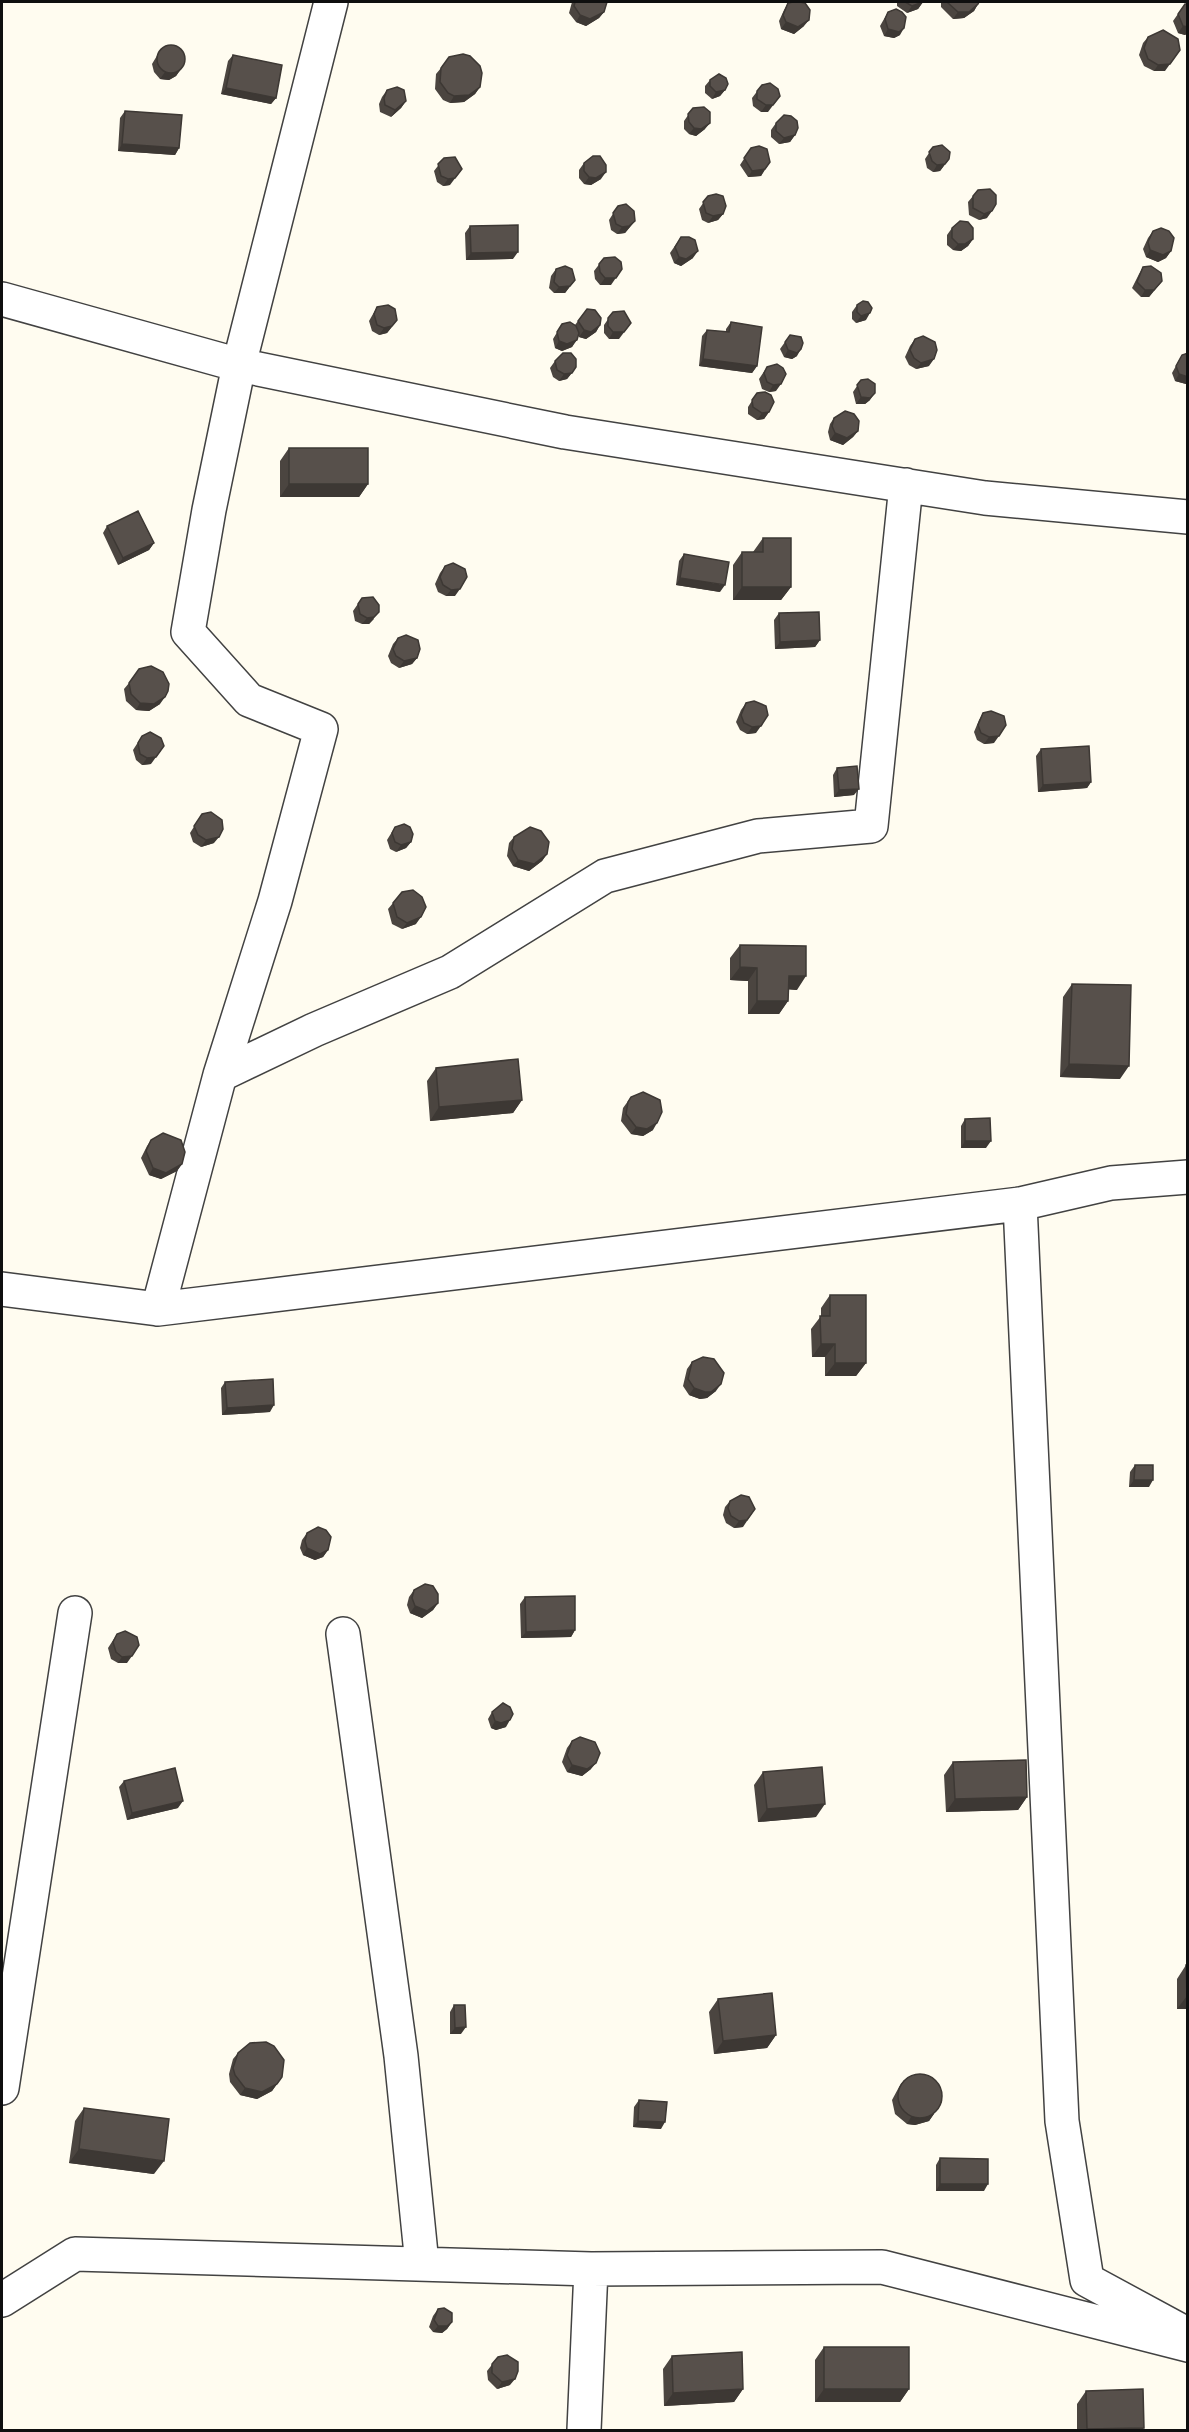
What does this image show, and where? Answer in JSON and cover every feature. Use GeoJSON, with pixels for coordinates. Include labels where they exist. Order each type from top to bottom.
{"type":"FeatureCollection","features":[{"type":"Feature","properties":{"kind":"street"},"geometry":{"type":"LineString","coordinates":[[158,1309],[220,1076],[275,901],[321,729],[249,700],[188,632],[209,510],[239,365],[331,2]]}},
{"type":"Feature","properties":{"kind":"street"},"geometry":{"type":"LineString","coordinates":[[2,299],[239,365],[565,432],[985,498],[1188,517]]}},
{"type":"Feature","properties":{"kind":"street"},"geometry":{"type":"LineString","coordinates":[[220,1076],[314,1030],[450,972],[605,876],[758,836],[872,826],[906,485]]}},
{"type":"Feature","properties":{"kind":"street"},"geometry":{"type":"LineString","coordinates":[[2,1289],[158,1309],[1020,1204],[1111,1183],[1188,1177]]}},
{"type":"Feature","properties":{"kind":"street"},"geometry":{"type":"LineString","coordinates":[[1020,1204],[1062,2121],[1087,2280],[1188,2334]]}},
{"type":"Feature","properties":{"kind":"street"},"geometry":{"type":"LineString","coordinates":[[2,2088],[75,1612]]}},
{"type":"Feature","properties":{"kind":"street"},"geometry":{"type":"LineString","coordinates":[[343,1634],[401,2056],[422,2264]]}},
{"type":"Feature","properties":{"kind":"street"},"geometry":{"type":"LineString","coordinates":[[2,2300],[75,2253],[591,2269],[882,2267],[1188,2345]]}},
{"type":"Feature","properties":{"kind":"street"},"geometry":{"type":"LineString","coordinates":[[584,2430],[591,2269]]}},
{"type":"Feature","properties":{"kind":"building"},"geometry":{"type":"Polygon","coordinates":[[[575,2],[607,2],[604,12],[590,19],[580,15],[574,6],[575,2]]]}},
{"type":"Feature","properties":{"kind":"building"},"geometry":{"type":"Polygon","coordinates":[[[905,2],[923,2],[912,6],[905,2]]]}},
{"type":"Feature","properties":{"kind":"building"},"geometry":{"type":"Polygon","coordinates":[[[947,2],[979,2],[969,12],[958,12],[947,2]]]}},
{"type":"Feature","properties":{"kind":"building"},"geometry":{"type":"Polygon","coordinates":[[[788,3],[805,3],[810,10],[809,20],[798,27],[786,22],[783,15],[788,3]]]}},
{"type":"Feature","properties":{"kind":"building"},"geometry":{"type":"Polygon","coordinates":[[[1185,4],[1188,4],[1188,27],[1183,26],[1178,14],[1185,4]]]}},
{"type":"Feature","properties":{"kind":"building"},"geometry":{"type":"Polygon","coordinates":[[[896,9],[906,17],[904,28],[899,32],[888,29],[885,19],[888,12],[896,9]]]}},
{"type":"Feature","properties":{"kind":"building"},"geometry":{"type":"Polygon","coordinates":[[[1163,30],[1178,39],[1180,50],[1170,64],[1158,65],[1148,59],[1144,48],[1148,37],[1163,30]]]}},
{"type":"Feature","properties":{"kind":"building"},"geometry":{"type":"Polygon","coordinates":[[[171,45],[181,49],[185,59],[181,69],[171,73],[161,69],[157,59],[161,49],[171,45]]]}},
{"type":"Feature","properties":{"kind":"building"},"geometry":{"type":"Polygon","coordinates":[[[463,54],[470,56],[480,66],[482,73],[480,87],[469,95],[454,96],[448,93],[440,82],[441,68],[449,57],[463,54]]]}},
{"type":"Feature","properties":{"kind":"building"},"geometry":{"type":"Polygon","coordinates":[[[233,55],[282,65],[276,98],[226,88],[233,55]]]}},
{"type":"Feature","properties":{"kind":"building"},"geometry":{"type":"Polygon","coordinates":[[[719,74],[726,78],[728,84],[725,90],[716,92],[710,86],[710,80],[719,74]]]}},
{"type":"Feature","properties":{"kind":"building"},"geometry":{"type":"Polygon","coordinates":[[[770,83],[778,89],[780,96],[773,105],[766,105],[757,99],[757,91],[762,85],[770,83]]]}},
{"type":"Feature","properties":{"kind":"building"},"geometry":{"type":"Polygon","coordinates":[[[397,87],[404,90],[406,101],[395,110],[385,105],[384,98],[387,90],[397,87]]]}},
{"type":"Feature","properties":{"kind":"building"},"geometry":{"type":"Polygon","coordinates":[[[704,107],[710,112],[710,123],[701,129],[694,128],[689,122],[688,114],[693,108],[704,107]]]}},
{"type":"Feature","properties":{"kind":"building"},"geometry":{"type":"Polygon","coordinates":[[[125,111],[182,115],[179,148],[122,144],[125,111]]]}},
{"type":"Feature","properties":{"kind":"building"},"geometry":{"type":"Polygon","coordinates":[[[784,115],[791,116],[797,121],[798,128],[795,135],[784,138],[776,131],[776,123],[784,115]]]}},
{"type":"Feature","properties":{"kind":"building"},"geometry":{"type":"Polygon","coordinates":[[[942,145],[950,152],[949,159],[945,164],[937,165],[932,161],[929,152],[933,147],[942,145]]]}},
{"type":"Feature","properties":{"kind":"building"},"geometry":{"type":"Polygon","coordinates":[[[759,146],[767,149],[770,162],[765,169],[752,171],[744,158],[751,148],[759,146]]]}},
{"type":"Feature","properties":{"kind":"building"},"geometry":{"type":"Polygon","coordinates":[[[593,156],[600,156],[606,165],[606,172],[596,178],[589,177],[584,171],[584,163],[593,156]]]}},
{"type":"Feature","properties":{"kind":"building"},"geometry":{"type":"Polygon","coordinates":[[[455,157],[462,169],[455,178],[448,179],[441,176],[438,164],[444,158],[455,157]]]}},
{"type":"Feature","properties":{"kind":"building"},"geometry":{"type":"Polygon","coordinates":[[[990,189],[996,195],[996,204],[992,211],[984,214],[973,208],[973,196],[978,190],[990,189]]]}},
{"type":"Feature","properties":{"kind":"building"},"geometry":{"type":"Polygon","coordinates":[[[716,194],[723,196],[726,206],[723,214],[713,216],[706,213],[703,202],[708,196],[716,194]]]}},
{"type":"Feature","properties":{"kind":"building"},"geometry":{"type":"Polygon","coordinates":[[[626,204],[634,211],[635,221],[629,226],[622,227],[616,224],[613,213],[618,206],[626,204]]]}},
{"type":"Feature","properties":{"kind":"building"},"geometry":{"type":"Polygon","coordinates":[[[960,221],[968,222],[973,228],[973,239],[965,244],[958,244],[952,238],[952,228],[960,221]]]}},
{"type":"Feature","properties":{"kind":"building"},"geometry":{"type":"Polygon","coordinates":[[[518,225],[518,252],[471,253],[470,226],[518,225]]]}},
{"type":"Feature","properties":{"kind":"building"},"geometry":{"type":"Polygon","coordinates":[[[1161,228],[1169,231],[1174,238],[1171,251],[1163,255],[1150,250],[1148,242],[1153,231],[1161,228]]]}},
{"type":"Feature","properties":{"kind":"building"},"geometry":{"type":"Polygon","coordinates":[[[681,237],[695,240],[698,251],[686,259],[679,257],[675,247],[681,237]]]}},
{"type":"Feature","properties":{"kind":"building"},"geometry":{"type":"Polygon","coordinates":[[[615,257],[621,262],[622,269],[616,278],[605,278],[600,272],[599,264],[604,258],[615,257]]]}},
{"type":"Feature","properties":{"kind":"building"},"geometry":{"type":"Polygon","coordinates":[[[565,266],[572,269],[575,280],[570,286],[559,287],[554,282],[556,269],[565,266]]]}},
{"type":"Feature","properties":{"kind":"building"},"geometry":{"type":"Polygon","coordinates":[[[1151,266],[1161,273],[1162,281],[1154,290],[1145,290],[1137,282],[1143,267],[1151,266]]]}},
{"type":"Feature","properties":{"kind":"building"},"geometry":{"type":"Polygon","coordinates":[[[863,301],[868,302],[872,308],[870,313],[861,316],[857,312],[857,305],[863,301]]]}},
{"type":"Feature","properties":{"kind":"building"},"geometry":{"type":"Polygon","coordinates":[[[388,305],[395,309],[397,320],[392,326],[384,328],[377,325],[374,314],[377,307],[388,305]]]}},
{"type":"Feature","properties":{"kind":"building"},"geometry":{"type":"Polygon","coordinates":[[[587,309],[595,310],[601,318],[600,325],[591,332],[584,330],[578,321],[587,309]]]}},
{"type":"Feature","properties":{"kind":"building"},"geometry":{"type":"Polygon","coordinates":[[[624,311],[631,323],[624,332],[613,332],[608,326],[608,318],[613,312],[624,311]]]}},
{"type":"Feature","properties":{"kind":"building"},"geometry":{"type":"Polygon","coordinates":[[[570,322],[576,326],[579,333],[577,340],[567,344],[559,341],[557,332],[562,324],[570,322]]]}},
{"type":"Feature","properties":{"kind":"building"},"geometry":{"type":"Polygon","coordinates":[[[731,322],[762,327],[757,366],[703,359],[707,330],[729,332],[731,322]]]}},
{"type":"Feature","properties":{"kind":"building"},"geometry":{"type":"Polygon","coordinates":[[[790,335],[801,337],[803,343],[797,353],[788,350],[785,342],[790,335]]]}},
{"type":"Feature","properties":{"kind":"building"},"geometry":{"type":"Polygon","coordinates":[[[923,336],[935,342],[937,350],[934,359],[921,363],[914,358],[910,350],[915,339],[923,336]]]}},
{"type":"Feature","properties":{"kind":"building"},"geometry":{"type":"Polygon","coordinates":[[[563,353],[571,353],[576,359],[576,367],[572,373],[564,374],[557,370],[555,361],[563,353]]]}},
{"type":"Feature","properties":{"kind":"building"},"geometry":{"type":"Polygon","coordinates":[[[1188,353],[1188,377],[1179,374],[1176,366],[1182,355],[1188,353]]]}},
{"type":"Feature","properties":{"kind":"building"},"geometry":{"type":"Polygon","coordinates":[[[777,364],[786,374],[781,384],[773,385],[767,382],[764,373],[767,367],[777,364]]]}},
{"type":"Feature","properties":{"kind":"building"},"geometry":{"type":"Polygon","coordinates":[[[868,379],[875,384],[875,393],[870,398],[861,397],[857,385],[861,380],[868,379]]]}},
{"type":"Feature","properties":{"kind":"building"},"geometry":{"type":"Polygon","coordinates":[[[765,392],[771,395],[774,402],[769,412],[762,413],[753,407],[752,400],[757,393],[765,392]]]}},
{"type":"Feature","properties":{"kind":"building"},"geometry":{"type":"Polygon","coordinates":[[[845,411],[854,414],[859,421],[858,431],[847,438],[835,433],[832,426],[834,418],[845,411]]]}},
{"type":"Feature","properties":{"kind":"building"},"geometry":{"type":"Polygon","coordinates":[[[289,448],[368,448],[368,484],[289,484],[289,448]]]}},
{"type":"Feature","properties":{"kind":"building"},"geometry":{"type":"Polygon","coordinates":[[[138,511],[154,543],[123,558],[107,526],[138,511]]]}},
{"type":"Feature","properties":{"kind":"building"},"geometry":{"type":"Polygon","coordinates":[[[763,538],[791,538],[791,587],[742,587],[742,552],[763,552],[763,538]]]}},
{"type":"Feature","properties":{"kind":"building"},"geometry":{"type":"Polygon","coordinates":[[[684,554],[729,562],[725,585],[680,578],[684,554]]]}},
{"type":"Feature","properties":{"kind":"building"},"geometry":{"type":"Polygon","coordinates":[[[453,563],[465,569],[467,577],[460,589],[451,590],[443,585],[440,577],[445,566],[453,563]]]}},
{"type":"Feature","properties":{"kind":"building"},"geometry":{"type":"Polygon","coordinates":[[[373,597],[379,605],[379,612],[374,617],[367,618],[360,614],[358,604],[362,598],[373,597]]]}},
{"type":"Feature","properties":{"kind":"building"},"geometry":{"type":"Polygon","coordinates":[[[819,612],[820,640],[780,642],[779,613],[819,612]]]}},
{"type":"Feature","properties":{"kind":"building"},"geometry":{"type":"Polygon","coordinates":[[[406,635],[418,640],[420,649],[417,658],[404,661],[396,656],[393,649],[398,638],[406,635]]]}},
{"type":"Feature","properties":{"kind":"building"},"geometry":{"type":"Polygon","coordinates":[[[151,666],[163,672],[169,684],[168,691],[165,697],[154,704],[140,703],[131,694],[129,683],[139,669],[151,666]]]}},
{"type":"Feature","properties":{"kind":"building"},"geometry":{"type":"Polygon","coordinates":[[[754,701],[766,706],[768,715],[761,726],[752,727],[744,723],[741,715],[746,703],[754,701]]]}},
{"type":"Feature","properties":{"kind":"building"},"geometry":{"type":"Polygon","coordinates":[[[991,711],[1004,716],[1006,725],[999,736],[989,737],[981,733],[978,725],[983,713],[991,711]]]}},
{"type":"Feature","properties":{"kind":"building"},"geometry":{"type":"Polygon","coordinates":[[[150,732],[161,738],[164,746],[156,757],[147,758],[140,754],[138,743],[142,736],[150,732]]]}},
{"type":"Feature","properties":{"kind":"building"},"geometry":{"type":"Polygon","coordinates":[[[1089,746],[1091,782],[1043,785],[1041,749],[1089,746]]]}},
{"type":"Feature","properties":{"kind":"building"},"geometry":{"type":"Polygon","coordinates":[[[857,766],[859,789],[839,790],[837,768],[857,766]]]}},
{"type":"Feature","properties":{"kind":"building"},"geometry":{"type":"Polygon","coordinates":[[[211,812],[222,820],[223,829],[219,837],[206,840],[198,835],[194,826],[202,814],[211,812]]]}},
{"type":"Feature","properties":{"kind":"building"},"geometry":{"type":"Polygon","coordinates":[[[404,824],[410,827],[413,834],[411,842],[401,845],[395,842],[392,833],[395,827],[404,824]]]}},
{"type":"Feature","properties":{"kind":"building"},"geometry":{"type":"Polygon","coordinates":[[[530,827],[541,831],[549,842],[547,854],[534,864],[518,860],[512,849],[514,837],[530,827]]]}},
{"type":"Feature","properties":{"kind":"building"},"geometry":{"type":"Polygon","coordinates":[[[413,890],[422,897],[426,907],[421,917],[407,923],[397,917],[393,903],[402,892],[413,890]]]}},
{"type":"Feature","properties":{"kind":"building"},"geometry":{"type":"Polygon","coordinates":[[[740,945],[806,946],[806,976],[789,976],[788,1001],[757,1001],[757,968],[740,967],[740,945]]]}},
{"type":"Feature","properties":{"kind":"building"},"geometry":{"type":"Polygon","coordinates":[[[1072,984],[1131,985],[1129,1066],[1069,1064],[1072,984]]]}},
{"type":"Feature","properties":{"kind":"building"},"geometry":{"type":"Polygon","coordinates":[[[518,1059],[522,1100],[439,1107],[436,1068],[518,1059]]]}},
{"type":"Feature","properties":{"kind":"building"},"geometry":{"type":"Polygon","coordinates":[[[643,1092],[660,1100],[662,1112],[657,1123],[647,1129],[636,1127],[626,1114],[631,1097],[643,1092]]]}},
{"type":"Feature","properties":{"kind":"building"},"geometry":{"type":"Polygon","coordinates":[[[990,1118],[991,1141],[965,1141],[965,1119],[990,1118]]]}},
{"type":"Feature","properties":{"kind":"building"},"geometry":{"type":"Polygon","coordinates":[[[163,1133],[181,1140],[185,1152],[182,1164],[166,1173],[153,1168],[146,1151],[151,1140],[163,1133]]]}},
{"type":"Feature","properties":{"kind":"building"},"geometry":{"type":"Polygon","coordinates":[[[830,1295],[866,1295],[866,1363],[835,1363],[835,1344],[821,1344],[820,1316],[830,1316],[830,1295]]]}},
{"type":"Feature","properties":{"kind":"building"},"geometry":{"type":"Polygon","coordinates":[[[703,1357],[714,1359],[724,1373],[721,1384],[711,1392],[694,1388],[688,1379],[692,1362],[703,1357]]]}},
{"type":"Feature","properties":{"kind":"building"},"geometry":{"type":"Polygon","coordinates":[[[273,1379],[274,1405],[227,1408],[225,1382],[273,1379]]]}},
{"type":"Feature","properties":{"kind":"building"},"geometry":{"type":"Polygon","coordinates":[[[1135,1465],[1153,1465],[1153,1480],[1134,1480],[1135,1465]]]}},
{"type":"Feature","properties":{"kind":"building"},"geometry":{"type":"Polygon","coordinates":[[[741,1495],[749,1497],[755,1509],[747,1520],[739,1521],[731,1516],[728,1508],[730,1501],[741,1495]]]}},
{"type":"Feature","properties":{"kind":"building"},"geometry":{"type":"Polygon","coordinates":[[[318,1527],[326,1530],[331,1537],[328,1550],[320,1554],[307,1548],[305,1541],[307,1533],[318,1527]]]}},
{"type":"Feature","properties":{"kind":"building"},"geometry":{"type":"Polygon","coordinates":[[[425,1584],[433,1586],[438,1594],[438,1603],[427,1611],[415,1606],[412,1598],[414,1590],[425,1584]]]}},
{"type":"Feature","properties":{"kind":"building"},"geometry":{"type":"Polygon","coordinates":[[[575,1596],[575,1630],[526,1632],[525,1597],[575,1596]]]}},
{"type":"Feature","properties":{"kind":"building"},"geometry":{"type":"Polygon","coordinates":[[[125,1631],[137,1637],[139,1645],[132,1656],[122,1657],[116,1652],[113,1642],[117,1634],[125,1631]]]}},
{"type":"Feature","properties":{"kind":"building"},"geometry":{"type":"Polygon","coordinates":[[[503,1703],[510,1707],[513,1714],[510,1720],[501,1723],[495,1721],[492,1712],[503,1703]]]}},
{"type":"Feature","properties":{"kind":"building"},"geometry":{"type":"Polygon","coordinates":[[[580,1737],[595,1742],[600,1753],[596,1763],[587,1769],[572,1765],[567,1755],[572,1741],[580,1737]]]}},
{"type":"Feature","properties":{"kind":"building"},"geometry":{"type":"Polygon","coordinates":[[[1026,1760],[1027,1797],[955,1799],[953,1762],[1026,1760]]]}},
{"type":"Feature","properties":{"kind":"building"},"geometry":{"type":"Polygon","coordinates":[[[822,1767],[825,1804],[767,1809],[763,1772],[822,1767]]]}},
{"type":"Feature","properties":{"kind":"building"},"geometry":{"type":"Polygon","coordinates":[[[175,1768],[183,1801],[132,1813],[124,1781],[175,1768]]]}},
{"type":"Feature","properties":{"kind":"building"},"geometry":{"type":"Polygon","coordinates":[[[1186,1965],[1188,1965],[1188,1996],[1187,1996],[1186,1965]]]}},
{"type":"Feature","properties":{"kind":"building"},"geometry":{"type":"Polygon","coordinates":[[[772,1993],[776,2035],[723,2041],[718,1999],[772,1993]]]}},
{"type":"Feature","properties":{"kind":"building"},"geometry":{"type":"Polygon","coordinates":[[[454,2005],[465,2005],[466,2027],[455,2028],[454,2005]]]}},
{"type":"Feature","properties":{"kind":"building"},"geometry":{"type":"Polygon","coordinates":[[[266,2042],[274,2046],[284,2060],[282,2077],[277,2084],[262,2092],[245,2088],[235,2075],[233,2068],[238,2053],[250,2043],[266,2042]]]}},
{"type":"Feature","properties":{"kind":"building"},"geometry":{"type":"Polygon","coordinates":[[[920,2074],[929,2075],[936,2080],[941,2087],[941,2105],[936,2112],[929,2117],[920,2118],[911,2117],[904,2112],[899,2105],[898,2096],[899,2087],[904,2080],[911,2075],[920,2074]]]}},
{"type":"Feature","properties":{"kind":"building"},"geometry":{"type":"Polygon","coordinates":[[[639,2100],[667,2102],[665,2122],[638,2121],[639,2100]]]}},
{"type":"Feature","properties":{"kind":"building"},"geometry":{"type":"Polygon","coordinates":[[[84,2108],[169,2119],[164,2161],[79,2149],[84,2108]]]}},
{"type":"Feature","properties":{"kind":"building"},"geometry":{"type":"Polygon","coordinates":[[[940,2158],[988,2159],[988,2184],[940,2184],[940,2158]]]}},
{"type":"Feature","properties":{"kind":"building"},"geometry":{"type":"Polygon","coordinates":[[[444,2308],[452,2313],[452,2322],[447,2326],[438,2326],[434,2320],[438,2309],[444,2308]]]}},
{"type":"Feature","properties":{"kind":"building"},"geometry":{"type":"Polygon","coordinates":[[[824,2347],[909,2347],[909,2389],[824,2389],[824,2347]]]}},
{"type":"Feature","properties":{"kind":"building"},"geometry":{"type":"Polygon","coordinates":[[[742,2352],[743,2389],[673,2393],[672,2356],[742,2352]]]}},
{"type":"Feature","properties":{"kind":"building"},"geometry":{"type":"Polygon","coordinates":[[[507,2355],[518,2362],[518,2371],[515,2379],[502,2382],[492,2373],[492,2364],[498,2357],[507,2355]]]}},
{"type":"Feature","properties":{"kind":"building"},"geometry":{"type":"Polygon","coordinates":[[[1143,2389],[1144,2428],[1087,2429],[1086,2391],[1143,2389]]]}}]}
